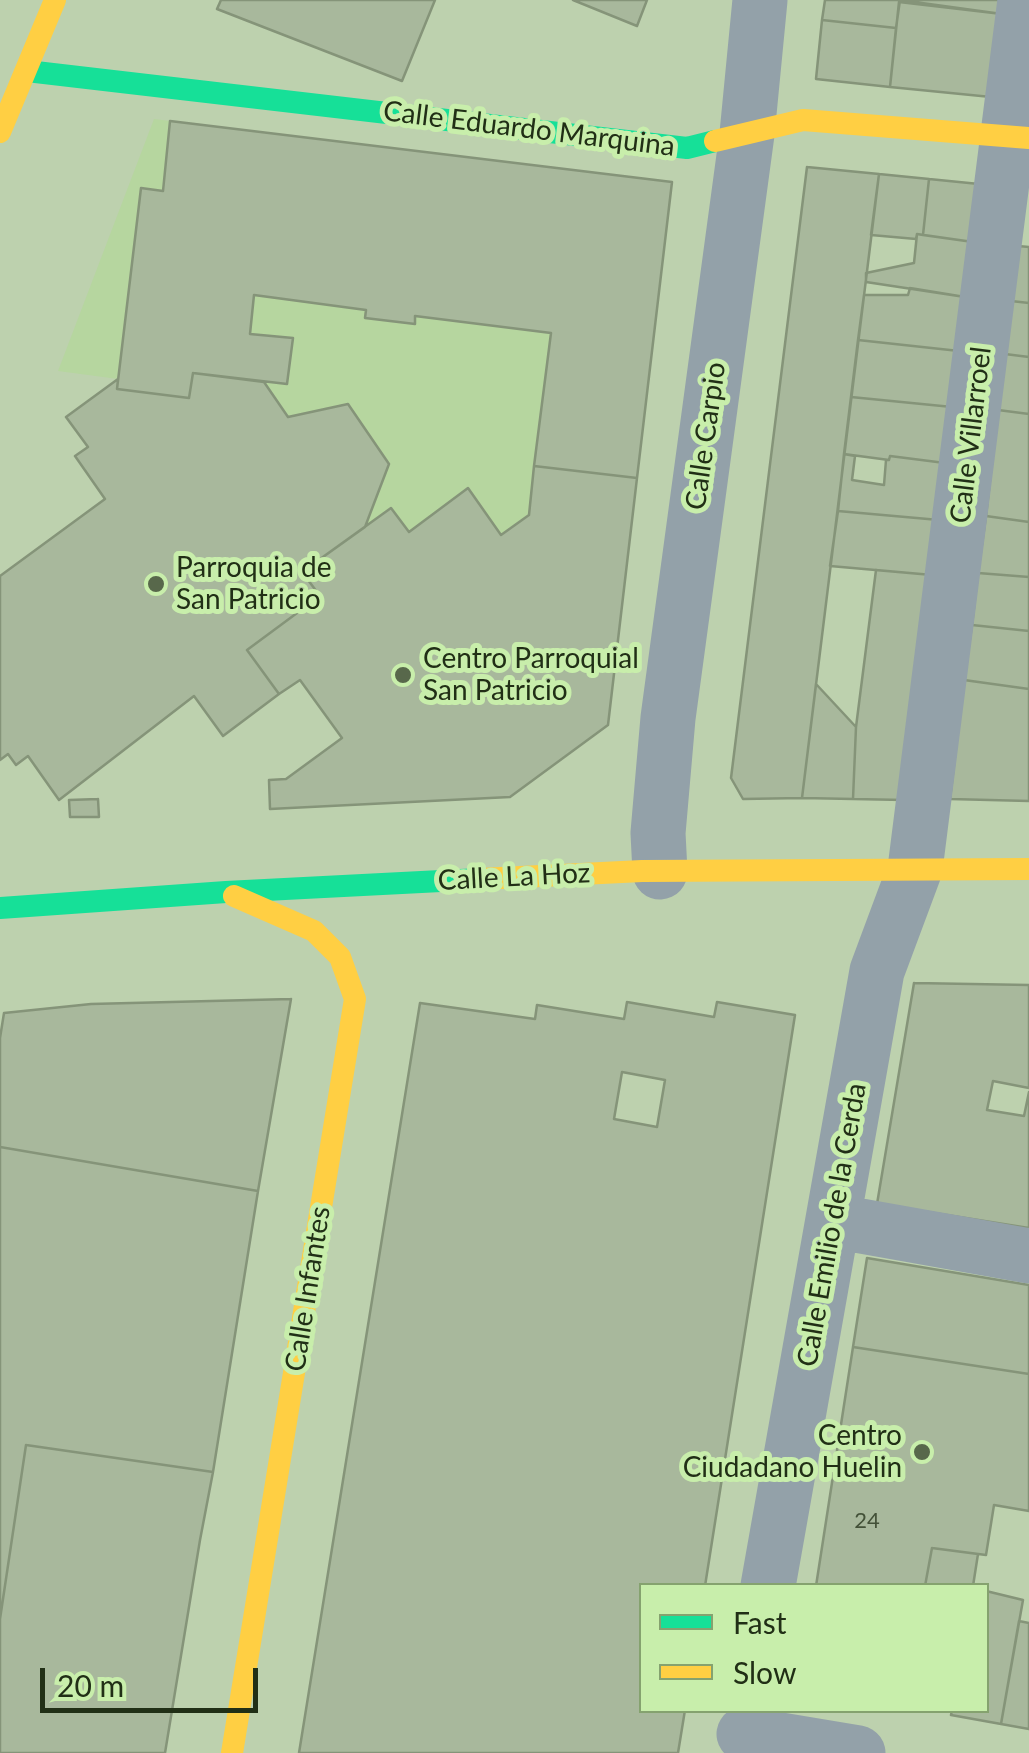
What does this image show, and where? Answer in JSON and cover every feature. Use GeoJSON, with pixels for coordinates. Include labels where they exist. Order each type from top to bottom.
{"type":"FeatureCollection","features":[{"type":"Feature","properties":{"kind":"street"},"geometry":{"type":"LineString","coordinates":[[0,132],[55,0]]}},
{"type":"Feature","properties":{"kind":"street","name":"Calle Carpio"},"geometry":{"type":"LineString","coordinates":[[660,872],[658,833],[668,718],[747,134],[760,0]]}},
{"type":"Feature","properties":{"kind":"street","name":"Calle Villarroel"},"geometry":{"type":"LineString","coordinates":[[915,869],[1019,137],[1025,0]]}},
{"type":"Feature","properties":{"kind":"street","name":"Calle Eduardo Marquina"},"geometry":{"type":"LineString","coordinates":[[27,71],[687,148],[803,120],[1019,137]]}},
{"type":"Feature","properties":{"kind":"street","name":"Calle Emilio de la Cerda"},"geometry":{"type":"LineString","coordinates":[[769,1583],[877,970],[915,869]]}},
{"type":"Feature","properties":{"kind":"street","name":"Calle La Hoz"},"geometry":{"type":"LineString","coordinates":[[2,908],[226,892],[642,871],[1029,869]]}},
{"type":"Feature","properties":{"kind":"street","name":"Calle Infantes"},"geometry":{"type":"LineString","coordinates":[[226,892],[314,932],[340,957],[355,999],[232,1753]]}},
{"type":"Feature","properties":{"kind":"street"},"geometry":{"type":"LineString","coordinates":[[833,1221],[1029,1256]]}},
{"type":"Feature","properties":{"kind":"street"},"geometry":{"type":"LineString","coordinates":[[744,1732],[858,1753]]}},
{"type":"Feature","properties":{"kind":"shaded area"},"geometry":{"type":"Polygon","coordinates":[[[154,119],[672,182],[637,478],[535,466],[529,515],[501,535],[468,488],[409,532],[391,508],[365,527],[389,464],[348,404],[288,417],[263,382],[193,373],[189,398],[118,379],[58,371],[154,119]]]}},
{"type":"Feature","properties":{"kind":"building"},"geometry":{"type":"Polygon","coordinates":[[[221,0],[435,0],[402,81],[217,9],[221,0]]]}},
{"type":"Feature","properties":{"kind":"building"},"geometry":{"type":"Polygon","coordinates":[[[573,0],[647,0],[637,26],[573,0]]]}},
{"type":"Feature","properties":{"kind":"building"},"geometry":{"type":"Polygon","coordinates":[[[825,0],[900,0],[896,28],[822,20],[825,0]]]}},
{"type":"Feature","properties":{"kind":"building"},"geometry":{"type":"Polygon","coordinates":[[[900,0],[1003,0],[1002,14],[900,0]]]}},
{"type":"Feature","properties":{"kind":"building"},"geometry":{"type":"Polygon","coordinates":[[[899,2],[1002,14],[991,97],[890,87],[899,2]]]}},
{"type":"Feature","properties":{"kind":"building"},"geometry":{"type":"Polygon","coordinates":[[[822,20],[896,28],[890,87],[816,79],[822,20]]]}},
{"type":"Feature","properties":{"kind":"building"},"geometry":{"type":"Polygon","coordinates":[[[170,121],[672,182],[637,478],[534,466],[551,333],[415,316],[415,324],[365,318],[366,310],[254,295],[250,334],[293,338],[287,384],[193,373],[189,398],[117,389],[141,188],[163,191],[170,121]]]}},
{"type":"Feature","properties":{"kind":"building"},"geometry":{"type":"Polygon","coordinates":[[[807,167],[879,174],[802,798],[743,799],[731,778],[807,167]]]}},
{"type":"Feature","properties":{"kind":"building"},"geometry":{"type":"Polygon","coordinates":[[[879,174],[929,179],[923,235],[917,234],[916,239],[871,235],[879,174]]]}},
{"type":"Feature","properties":{"kind":"building"},"geometry":{"type":"Polygon","coordinates":[[[929,179],[979,184],[973,242],[923,235],[929,179]]]}},
{"type":"Feature","properties":{"kind":"building"},"geometry":{"type":"Polygon","coordinates":[[[917,234],[973,242],[965,297],[866,282],[866,273],[914,263],[917,234]]]}},
{"type":"Feature","properties":{"kind":"building"},"geometry":{"type":"Polygon","coordinates":[[[1018,246],[1029,247],[1029,303],[1011,301],[1018,246]]]}},
{"type":"Feature","properties":{"kind":"building"},"geometry":{"type":"Polygon","coordinates":[[[910,288],[965,297],[959,351],[858,340],[864,295],[908,295],[910,288]]]}},
{"type":"Feature","properties":{"kind":"building"},"geometry":{"type":"Polygon","coordinates":[[[1011,301],[1029,303],[1029,357],[1005,354],[1011,301]]]}},
{"type":"Feature","properties":{"kind":"building"},"geometry":{"type":"Polygon","coordinates":[[[858,340],[959,351],[952,407],[851,397],[858,340]]]}},
{"type":"Feature","properties":{"kind":"building"},"geometry":{"type":"Polygon","coordinates":[[[1005,354],[1029,357],[1029,414],[998,410],[1005,354]]]}},
{"type":"Feature","properties":{"kind":"building","name":"Parroquia de San Patricio"},"geometry":{"type":"Polygon","coordinates":[[[193,373],[264,382],[288,417],[348,404],[389,464],[365,527],[302,572],[320,596],[247,650],[279,694],[223,736],[194,696],[59,800],[28,756],[16,765],[8,754],[0,760],[0,576],[105,499],[75,456],[88,447],[66,417],[118,379],[117,389],[189,398],[193,373]]]}},
{"type":"Feature","properties":{"kind":"building"},"geometry":{"type":"Polygon","coordinates":[[[851,397],[952,407],[945,463],[844,454],[851,397]]]}},
{"type":"Feature","properties":{"kind":"building"},"geometry":{"type":"Polygon","coordinates":[[[998,410],[1029,414],[1029,522],[986,516],[998,410]]]}},
{"type":"Feature","properties":{"kind":"building"},"geometry":{"type":"Polygon","coordinates":[[[844,454],[855,456],[852,480],[884,485],[886,460],[890,456],[945,463],[939,520],[838,511],[844,454]]]}},
{"type":"Feature","properties":{"kind":"building"},"geometry":{"type":"Polygon","coordinates":[[[534,466],[637,478],[608,725],[510,797],[270,809],[269,780],[286,779],[342,738],[300,680],[279,694],[247,650],[320,596],[302,572],[391,508],[409,532],[468,488],[501,535],[529,515],[534,466]]]}},
{"type":"Feature","properties":{"kind":"building"},"geometry":{"type":"Polygon","coordinates":[[[838,511],[939,520],[932,575],[830,566],[838,511]]]}},
{"type":"Feature","properties":{"kind":"building"},"geometry":{"type":"Polygon","coordinates":[[[986,516],[1029,522],[1029,577],[978,573],[986,516]]]}},
{"type":"Feature","properties":{"kind":"building"},"geometry":{"type":"Polygon","coordinates":[[[876,570],[932,575],[904,800],[853,799],[856,727],[876,570]]]}},
{"type":"Feature","properties":{"kind":"building"},"geometry":{"type":"Polygon","coordinates":[[[978,573],[1029,577],[1029,631],[972,625],[978,573]]]}},
{"type":"Feature","properties":{"kind":"building"},"geometry":{"type":"Polygon","coordinates":[[[972,625],[1029,631],[1029,689],[964,680],[972,625]]]}},
{"type":"Feature","properties":{"kind":"building"},"geometry":{"type":"Polygon","coordinates":[[[964,680],[1029,689],[1029,801],[950,799],[964,680]]]}},
{"type":"Feature","properties":{"kind":"building"},"geometry":{"type":"Polygon","coordinates":[[[816,684],[856,727],[853,799],[802,798],[816,684]]]}},
{"type":"Feature","properties":{"kind":"building"},"geometry":{"type":"Polygon","coordinates":[[[98,799],[99,817],[70,817],[69,800],[98,799]]]}},
{"type":"Feature","properties":{"kind":"building"},"geometry":{"type":"Polygon","coordinates":[[[914,983],[1029,985],[1029,1088],[993,1081],[987,1110],[1024,1116],[1029,1092],[1029,1228],[877,1204],[914,983]]]}},
{"type":"Feature","properties":{"kind":"building"},"geometry":{"type":"Polygon","coordinates":[[[291,999],[258,1191],[0,1147],[0,1038],[4,1013],[91,1004],[291,999]]]}},
{"type":"Feature","properties":{"kind":"building"},"geometry":{"type":"Polygon","coordinates":[[[627,1002],[714,1017],[717,1002],[795,1015],[705,1583],[639,1583],[639,1713],[685,1713],[678,1753],[299,1753],[420,1003],[535,1019],[537,1005],[624,1019],[627,1002]],[[622,1072],[614,1119],[657,1127],[665,1080],[622,1072]]]}},
{"type":"Feature","properties":{"kind":"building"},"geometry":{"type":"Polygon","coordinates":[[[0,1147],[258,1191],[213,1472],[26,1445],[0,1619],[0,1147]]]}},
{"type":"Feature","properties":{"kind":"building"},"geometry":{"type":"Polygon","coordinates":[[[867,1258],[1029,1285],[1029,1374],[853,1347],[867,1258]]]}},
{"type":"Feature","properties":{"kind":"building"},"geometry":{"type":"Polygon","coordinates":[[[853,1347],[1029,1374],[1029,1511],[994,1505],[986,1555],[932,1548],[926,1583],[816,1583],[853,1347]]]}},
{"type":"Feature","properties":{"kind":"building"},"geometry":{"type":"Polygon","coordinates":[[[26,1445],[213,1472],[165,1753],[0,1753],[0,1619],[26,1445]]]}},
{"type":"Feature","properties":{"kind":"building"},"geometry":{"type":"Polygon","coordinates":[[[932,1548],[978,1554],[973,1583],[926,1583],[932,1548]]]}},
{"type":"Feature","properties":{"kind":"building"},"geometry":{"type":"Polygon","coordinates":[[[989,1592],[1023,1600],[1001,1724],[951,1715],[989,1713],[989,1592]]]}},
{"type":"Feature","properties":{"kind":"building"},"geometry":{"type":"Polygon","coordinates":[[[1019,1621],[1029,1623],[1029,1729],[1001,1724],[1019,1621]]]}},
{"type":"Feature","properties":{"kind":"traffic: fast"},"geometry":{"type":"LineString","coordinates":[[27,71],[687,148],[715,141]]}},
{"type":"Feature","properties":{"kind":"traffic: fast"},"geometry":{"type":"LineString","coordinates":[[0,908],[480,879]]}},
{"type":"Feature","properties":{"kind":"traffic: slow"},"geometry":{"type":"LineString","coordinates":[[0,132],[55,0]]}},
{"type":"Feature","properties":{"kind":"traffic: slow"},"geometry":{"type":"LineString","coordinates":[[715,141],[803,120],[1029,138]]}},
{"type":"Feature","properties":{"kind":"traffic: slow"},"geometry":{"type":"LineString","coordinates":[[480,879],[642,871],[1029,869]]}},
{"type":"Feature","properties":{"kind":"traffic: slow"},"geometry":{"type":"LineString","coordinates":[[232,1753],[355,999],[340,957],[314,931],[234,896]]}},
{"type":"Feature","properties":{"kind":"place","name":"Parroquia de San Patricio"},"geometry":{"type":"Point","coordinates":[156,584]}},
{"type":"Feature","properties":{"kind":"place","name":"Centro Parroquial San Patricio"},"geometry":{"type":"Point","coordinates":[403,675]}},
{"type":"Feature","properties":{"kind":"place","name":"Centro Ciudadano Huelin"},"geometry":{"type":"Point","coordinates":[922,1452]}}]}
